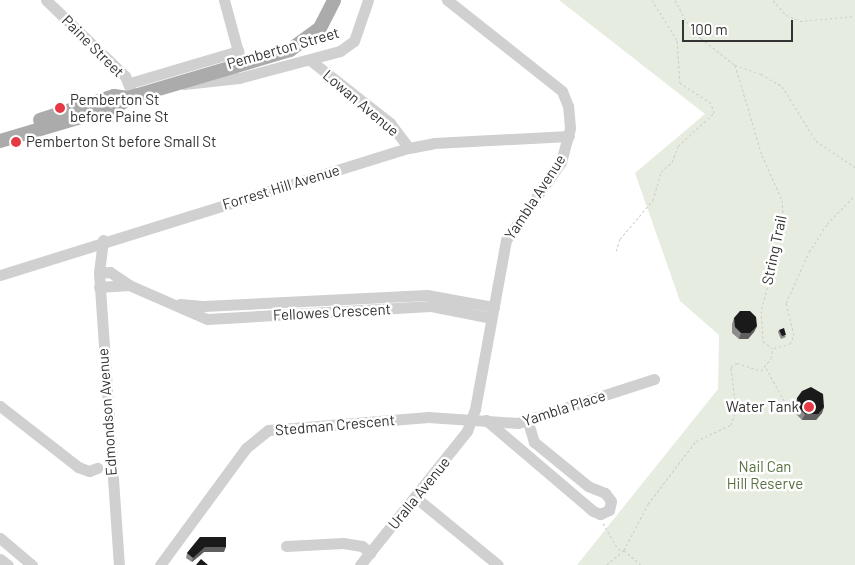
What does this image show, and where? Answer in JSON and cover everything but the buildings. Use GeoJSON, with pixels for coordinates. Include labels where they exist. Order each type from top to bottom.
{"type":"FeatureCollection","features":[{"type":"Feature","properties":{"kind":"main road","name":"Pemberton Street"},"geometry":{"type":"LineString","coordinates":[[0,131],[118,106],[130,97],[299,46],[320,28],[334,0]]}},
{"type":"Feature","properties":{"kind":"main road","name":"Pemberton Street"},"geometry":{"type":"LineString","coordinates":[[0,141],[40,124]]}},
{"type":"Feature","properties":{"kind":"street","name":"Paine Street"},"geometry":{"type":"LineString","coordinates":[[46,0],[130,82],[130,97]]}},
{"type":"Feature","properties":{"kind":"street"},"geometry":{"type":"LineString","coordinates":[[224,0],[241,65]]}},
{"type":"Feature","properties":{"kind":"street","name":"Pemberton Street"},"geometry":{"type":"LineString","coordinates":[[176,84],[220,82],[310,60],[351,44],[368,0]]}},
{"type":"Feature","properties":{"kind":"street","name":"Yambla Avenue"},"geometry":{"type":"LineString","coordinates":[[447,0],[562,92],[570,118],[568,136],[561,162],[508,234],[472,418]]}},
{"type":"Feature","properties":{"kind":"street","name":"Pemberton Street"},"geometry":{"type":"LineString","coordinates":[[130,82],[238,51]]}},
{"type":"Feature","properties":{"kind":"street","name":"Lowan Avenue"},"geometry":{"type":"LineString","coordinates":[[310,60],[390,123],[409,148]]}},
{"type":"Feature","properties":{"kind":"street","name":"Forrest Hill Avenue"},"geometry":{"type":"LineString","coordinates":[[0,275],[103,240],[409,148],[434,143],[568,136]]}},
{"type":"Feature","properties":{"kind":"street","name":"Edmondson Avenue"},"geometry":{"type":"LineString","coordinates":[[103,240],[99,273],[116,551],[119,565]]}},
{"type":"Feature","properties":{"kind":"street","name":"Edmondson Avenue"},"geometry":{"type":"LineString","coordinates":[[91,245],[99,273]]}},
{"type":"Feature","properties":{"kind":"street"},"geometry":{"type":"LineString","coordinates":[[76,250],[95,260]]}},
{"type":"Feature","properties":{"kind":"street","name":"Fellowes Crescent"},"geometry":{"type":"LineString","coordinates":[[99,273],[110,272],[129,285],[176,303],[207,319],[431,306],[492,312]]}},
{"type":"Feature","properties":{"kind":"street","name":"Fellowes Crescent"},"geometry":{"type":"LineString","coordinates":[[100,287],[129,285]]}},
{"type":"Feature","properties":{"kind":"street","name":"Yambla Place"},"geometry":{"type":"LineString","coordinates":[[472,418],[528,422],[654,378]]}},
{"type":"Feature","properties":{"kind":"street"},"geometry":{"type":"LineString","coordinates":[[0,406],[62,455],[92,474]]}},
{"type":"Feature","properties":{"kind":"street","name":"Stedman Crescent"},"geometry":{"type":"LineString","coordinates":[[160,565],[184,528],[254,439],[268,430],[428,417],[472,418]]}},
{"type":"Feature","properties":{"kind":"street","name":"Uralla Avenue"},"geometry":{"type":"LineString","coordinates":[[360,565],[457,446],[472,418]]}},
{"type":"Feature","properties":{"kind":"street"},"geometry":{"type":"LineString","coordinates":[[486,420],[600,514],[611,507],[609,497],[588,486],[534,442],[528,422]]}},
{"type":"Feature","properties":{"kind":"street"},"geometry":{"type":"LineString","coordinates":[[415,497],[498,565]]}},
{"type":"Feature","properties":{"kind":"street","name":"Stedman Crescent"},"geometry":{"type":"LineString","coordinates":[[153,565],[166,544],[184,528]]}},
{"type":"Feature","properties":{"kind":"street"},"geometry":{"type":"LineString","coordinates":[[0,538],[28,564]]}},
{"type":"Feature","properties":{"kind":"street"},"geometry":{"type":"LineString","coordinates":[[286,546],[343,543],[362,546],[370,552]]}},
{"type":"Feature","properties":{"kind":"street","name":"Edmondson Avenue"},"geometry":{"type":"LineString","coordinates":[[114,565],[116,551]]}},
{"type":"Feature","properties":{"kind":"street"},"geometry":{"type":"LineString","coordinates":[[0,559],[8,565]]}},
{"type":"Feature","properties":{"kind":"path"},"geometry":{"type":"LineString","coordinates":[[616,252],[620,240],[653,200],[661,172],[672,162],[678,146],[714,113],[711,103],[680,83],[677,40],[652,0]]}},
{"type":"Feature","properties":{"kind":"path"},"geometry":{"type":"LineString","coordinates":[[675,0],[692,30],[735,65],[761,74],[782,86],[816,141],[855,167]]}},
{"type":"Feature","properties":{"kind":"path"},"geometry":{"type":"LineString","coordinates":[[773,0],[786,15],[800,21],[855,16]]}},
{"type":"Feature","properties":{"kind":"path","name":"String Trail"},"geometry":{"type":"LineString","coordinates":[[735,65],[762,155],[782,200],[783,215],[774,263],[761,311],[763,341],[773,348]]}},
{"type":"Feature","properties":{"kind":"path"},"geometry":{"type":"LineString","coordinates":[[606,565],[624,550],[648,504],[666,484],[687,452],[701,437],[722,431],[730,425],[736,410],[731,367],[737,363],[756,370],[766,366],[773,348],[786,346],[794,334],[786,303],[817,238],[855,195]]}},
{"type":"Feature","properties":{"kind":"path"},"geometry":{"type":"LineString","coordinates":[[766,366],[785,402]]}},
{"type":"Feature","properties":{"kind":"path"},"geometry":{"type":"LineString","coordinates":[[600,514],[609,536],[618,549],[624,550],[641,565]]}},
{"type":"Feature","properties":{"kind":"green space","name":"Nail Can Hill Reserve"},"geometry":{"type":"Polygon","coordinates":[[[559,0],[855,0],[855,565],[577,565],[718,389],[719,335],[680,301],[635,173],[705,114],[559,0]]]}},
{"type":"Feature","properties":{"kind":"place","name":"Pemberton St before Paine St"},"geometry":{"type":"Point","coordinates":[60,108]}},
{"type":"Feature","properties":{"kind":"place","name":"Pemberton St before Small St"},"geometry":{"type":"Point","coordinates":[16,142]}},
{"type":"Feature","properties":{"kind":"place","name":"Water Tank"},"geometry":{"type":"Point","coordinates":[809,407]}}]}
